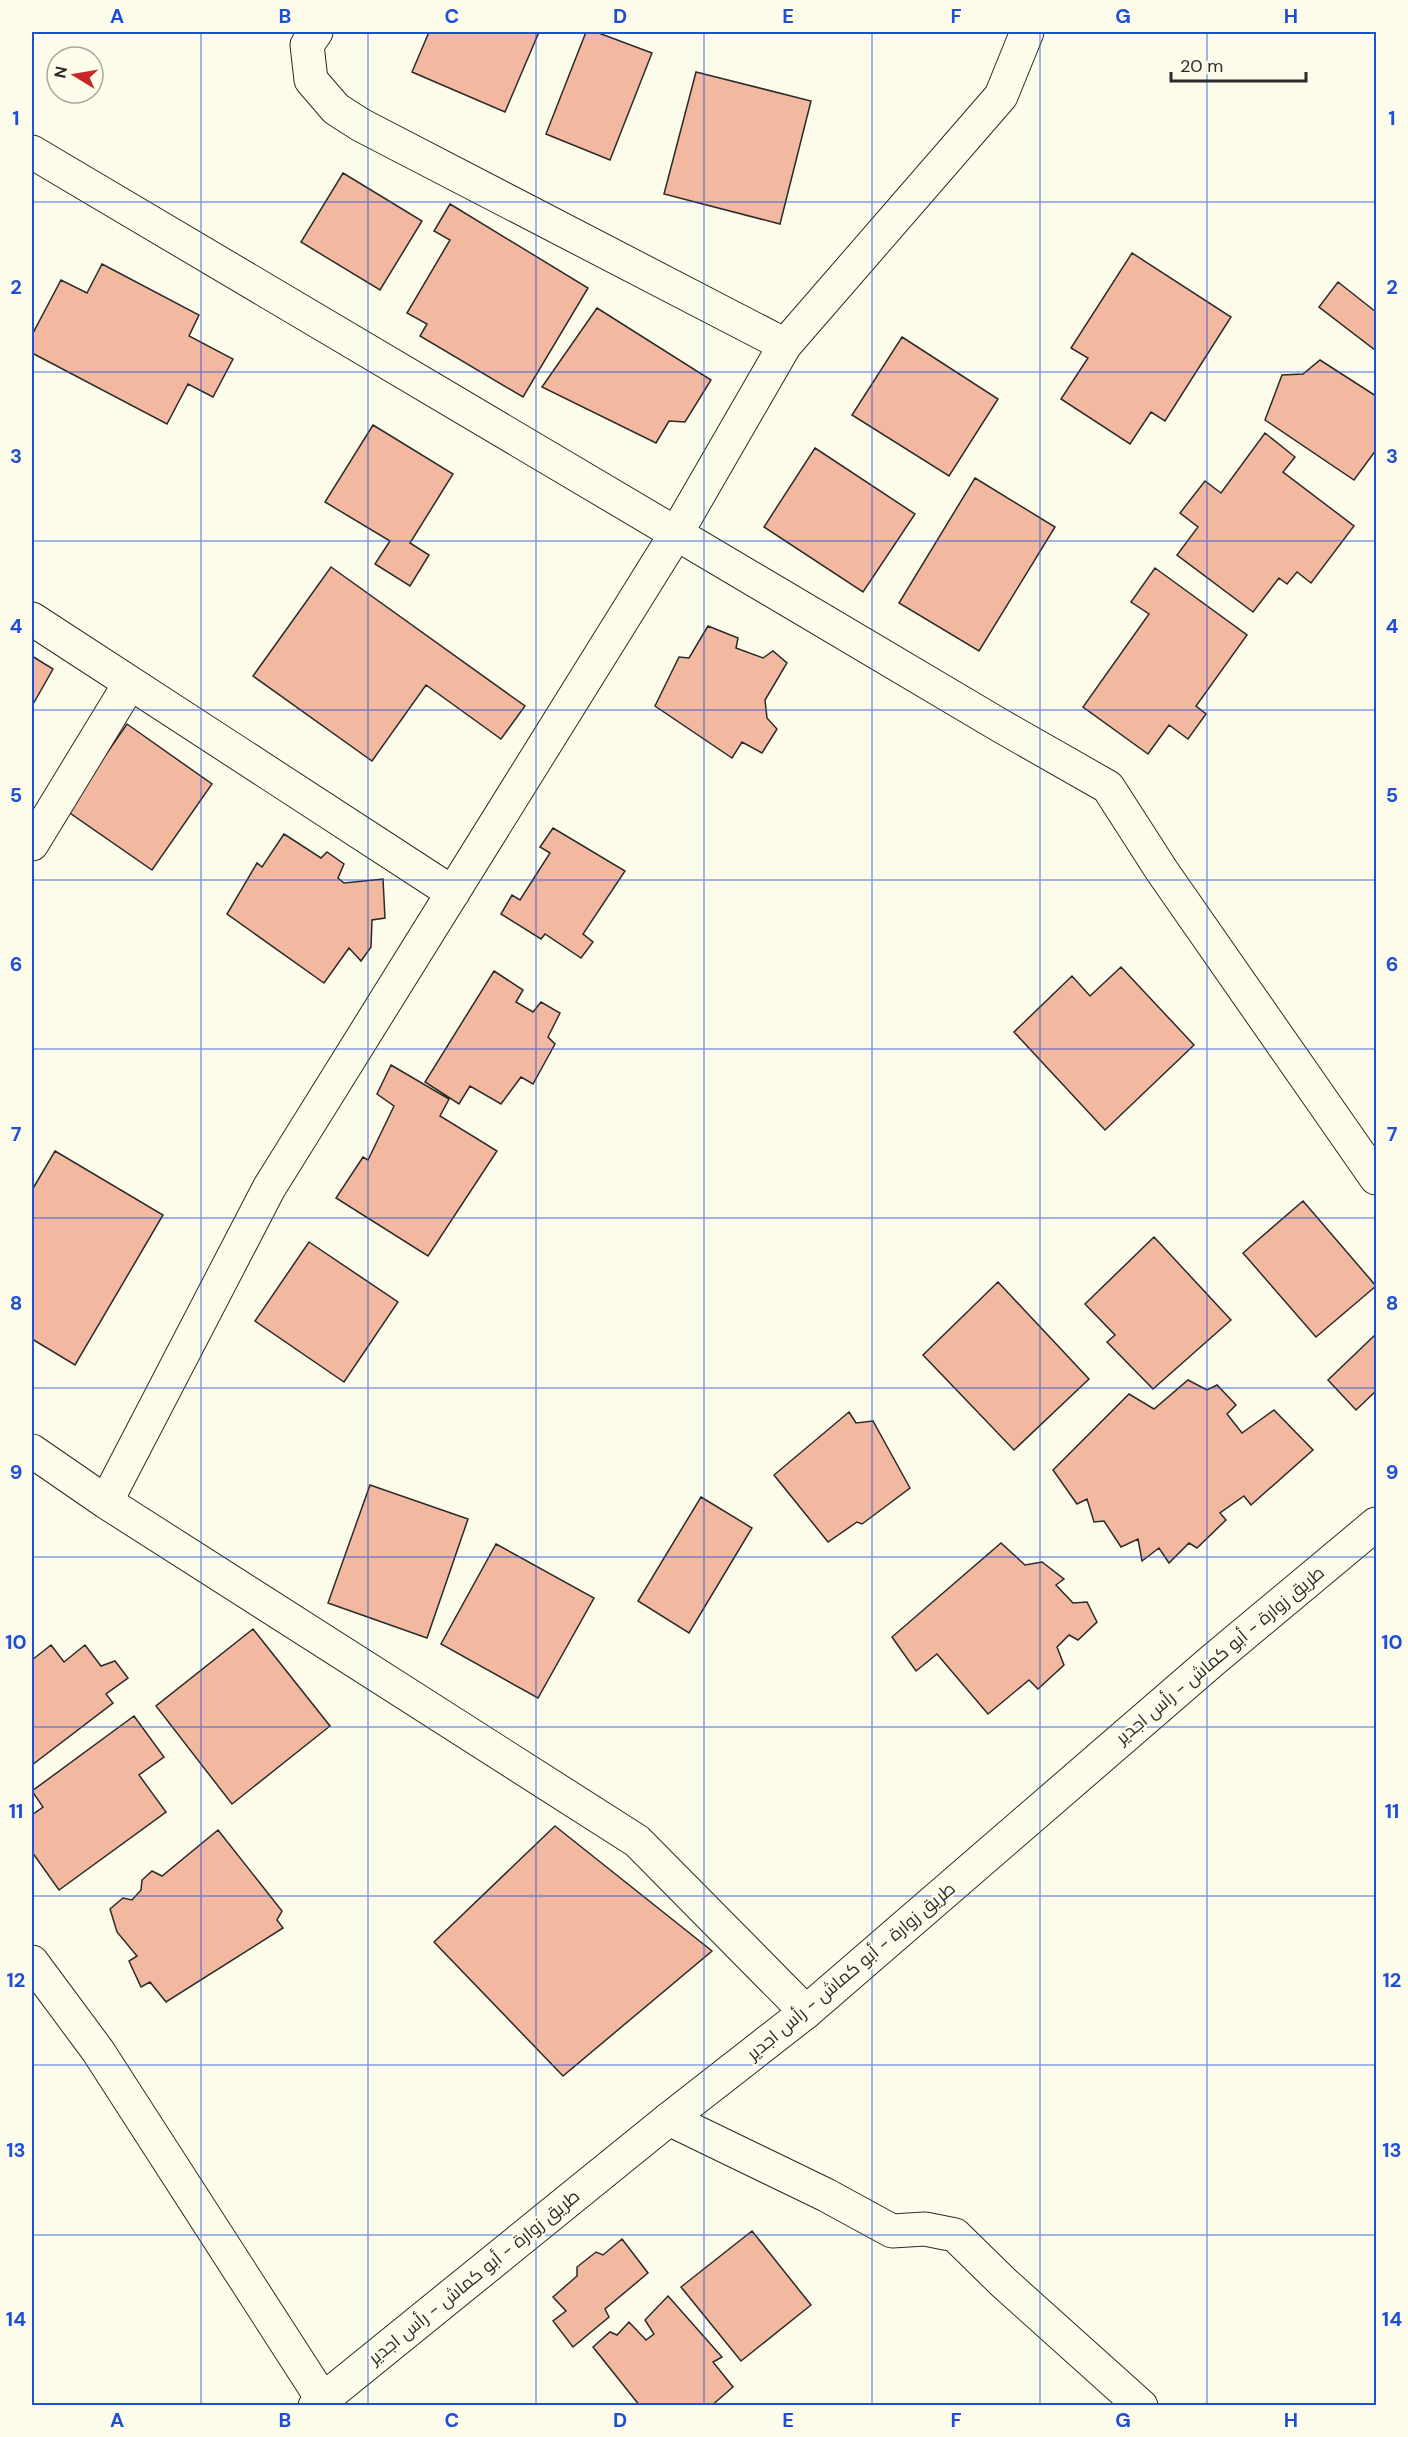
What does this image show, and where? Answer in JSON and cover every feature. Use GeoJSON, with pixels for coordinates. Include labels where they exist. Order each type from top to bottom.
{"type":"FeatureCollection","features":[{"type":"Feature","properties":{"kind":"street"},"geometry":{"type":"LineString","coordinates":[[316,32],[307,45],[311,80],[336,109],[785,345]]}},
{"type":"Feature","properties":{"kind":"street"},"geometry":{"type":"LineString","coordinates":[[106,1502],[269,1188],[677,532],[785,345],[1001,96],[1027,32]]}},
{"type":"Feature","properties":{"kind":"street"},"geometry":{"type":"LineString","coordinates":[[32,152],[1001,726],[1108,787],[1162,871],[1377,1178]]}},
{"type":"Feature","properties":{"kind":"street"},"geometry":{"type":"LineString","coordinates":[[32,619],[453,893]]}},
{"type":"Feature","properties":{"kind":"street"},"geometry":{"type":"LineString","coordinates":[[32,844],[130,683]]}},
{"type":"Feature","properties":{"kind":"street"},"geometry":{"type":"LineString","coordinates":[[32,1451],[106,1502],[637,1841],[806,2012]]}},
{"type":"Feature","properties":{"kind":"street","name":"طريق زوارة - أبو كماش - رأس اجدير"},"geometry":{"type":"LineString","coordinates":[[319,2403],[669,2119],[806,2012],[1213,1660],[1377,1524]]}},
{"type":"Feature","properties":{"kind":"street"},"geometry":{"type":"LineString","coordinates":[[32,1962],[98,2051],[319,2403]]}},
{"type":"Feature","properties":{"kind":"street"},"geometry":{"type":"LineString","coordinates":[[669,2119],[826,2195],[892,2230],[925,2229],[955,2235],[1004,2283],[1141,2406]]}},
{"type":"Feature","properties":{"kind":"building"},"geometry":{"type":"Polygon","coordinates":[[[429,32],[539,32],[505,112],[412,72],[429,32]]]}},
{"type":"Feature","properties":{"kind":"building"},"geometry":{"type":"Polygon","coordinates":[[[586,32],[596,32],[652,53],[610,160],[546,134],[586,32]]]}},
{"type":"Feature","properties":{"kind":"building"},"geometry":{"type":"Polygon","coordinates":[[[696,72],[811,101],[780,224],[664,194],[696,72]]]}},
{"type":"Feature","properties":{"kind":"building"},"geometry":{"type":"Polygon","coordinates":[[[343,173],[422,221],[380,290],[301,242],[343,173]]]}},
{"type":"Feature","properties":{"kind":"building"},"geometry":{"type":"Polygon","coordinates":[[[450,204],[588,288],[523,397],[420,336],[427,324],[407,313],[450,240],[434,231],[450,204]]]}},
{"type":"Feature","properties":{"kind":"building"},"geometry":{"type":"Polygon","coordinates":[[[1132,253],[1231,317],[1165,421],[1151,412],[1130,444],[1061,399],[1088,358],[1071,348],[1132,253]]]}},
{"type":"Feature","properties":{"kind":"building"},"geometry":{"type":"Polygon","coordinates":[[[102,264],[199,315],[189,336],[233,359],[213,397],[188,384],[167,424],[32,353],[32,335],[61,280],[87,293],[102,264]]]}},
{"type":"Feature","properties":{"kind":"building"},"geometry":{"type":"Polygon","coordinates":[[[1338,282],[1376,312],[1375,350],[1319,307],[1338,282]]]}},
{"type":"Feature","properties":{"kind":"building"},"geometry":{"type":"Polygon","coordinates":[[[597,308],[711,380],[685,422],[669,421],[656,443],[542,387],[597,308]]]}},
{"type":"Feature","properties":{"kind":"building"},"geometry":{"type":"Polygon","coordinates":[[[902,337],[998,399],[949,476],[852,415],[902,337]]]}},
{"type":"Feature","properties":{"kind":"building"},"geometry":{"type":"Polygon","coordinates":[[[1320,360],[1376,396],[1376,450],[1354,480],[1265,420],[1282,375],[1303,374],[1320,360]]]}},
{"type":"Feature","properties":{"kind":"building"},"geometry":{"type":"Polygon","coordinates":[[[373,425],[453,474],[410,543],[429,555],[410,586],[375,564],[390,541],[325,502],[373,425]]]}},
{"type":"Feature","properties":{"kind":"building"},"geometry":{"type":"Polygon","coordinates":[[[1265,433],[1295,457],[1283,472],[1354,526],[1311,583],[1297,572],[1287,584],[1279,578],[1253,612],[1177,555],[1198,527],[1180,513],[1205,481],[1221,493],[1265,433]]]}},
{"type":"Feature","properties":{"kind":"building"},"geometry":{"type":"Polygon","coordinates":[[[815,448],[915,514],[863,592],[764,527],[815,448]]]}},
{"type":"Feature","properties":{"kind":"building"},"geometry":{"type":"Polygon","coordinates":[[[975,478],[1055,527],[979,651],[899,603],[975,478]]]}},
{"type":"Feature","properties":{"kind":"building"},"geometry":{"type":"Polygon","coordinates":[[[331,567],[525,706],[501,739],[426,685],[372,761],[253,676],[331,567]]]}},
{"type":"Feature","properties":{"kind":"building"},"geometry":{"type":"Polygon","coordinates":[[[1155,568],[1247,635],[1196,706],[1206,714],[1188,739],[1169,725],[1148,754],[1083,707],[1149,614],[1131,602],[1155,568]]]}},
{"type":"Feature","properties":{"kind":"building"},"geometry":{"type":"Polygon","coordinates":[[[708,626],[738,638],[736,648],[763,658],[773,651],[787,663],[765,700],[767,718],[777,729],[762,753],[742,742],[732,758],[655,706],[679,657],[689,658],[708,626]]]}},
{"type":"Feature","properties":{"kind":"building"},"geometry":{"type":"Polygon","coordinates":[[[32,656],[53,669],[32,706],[32,656]]]}},
{"type":"Feature","properties":{"kind":"building"},"geometry":{"type":"Polygon","coordinates":[[[127,724],[212,784],[152,870],[67,811],[127,724]]]}},
{"type":"Feature","properties":{"kind":"building"},"geometry":{"type":"Polygon","coordinates":[[[553,828],[625,871],[583,934],[593,942],[581,958],[545,934],[541,939],[501,914],[512,895],[520,900],[550,853],[540,847],[553,828]]]}},
{"type":"Feature","properties":{"kind":"building"},"geometry":{"type":"Polygon","coordinates":[[[284,834],[321,858],[327,852],[344,864],[338,878],[344,883],[383,879],[385,918],[372,920],[371,947],[361,961],[349,948],[324,983],[227,914],[257,863],[262,867],[284,834]]]}},
{"type":"Feature","properties":{"kind":"building"},"geometry":{"type":"Polygon","coordinates":[[[1121,967],[1194,1045],[1105,1130],[1014,1032],[1072,976],[1090,996],[1121,967]]]}},
{"type":"Feature","properties":{"kind":"building"},"geometry":{"type":"Polygon","coordinates":[[[494,971],[523,990],[516,1002],[533,1012],[541,1002],[560,1013],[548,1037],[555,1044],[533,1084],[521,1077],[501,1104],[470,1086],[459,1104],[425,1082],[494,971]]]}},
{"type":"Feature","properties":{"kind":"building"},"geometry":{"type":"Polygon","coordinates":[[[391,1065],[449,1099],[440,1116],[497,1151],[428,1256],[336,1198],[363,1157],[368,1160],[394,1106],[377,1094],[391,1065]]]}},
{"type":"Feature","properties":{"kind":"building"},"geometry":{"type":"Polygon","coordinates":[[[55,1151],[163,1215],[75,1365],[32,1339],[32,1190],[55,1151]]]}},
{"type":"Feature","properties":{"kind":"building"},"geometry":{"type":"Polygon","coordinates":[[[1303,1201],[1376,1286],[1316,1337],[1243,1253],[1303,1201]]]}},
{"type":"Feature","properties":{"kind":"building"},"geometry":{"type":"Polygon","coordinates":[[[1154,1237],[1231,1320],[1153,1389],[1107,1342],[1115,1335],[1085,1304],[1154,1237]]]}},
{"type":"Feature","properties":{"kind":"building"},"geometry":{"type":"Polygon","coordinates":[[[309,1242],[398,1302],[344,1382],[255,1321],[309,1242]]]}},
{"type":"Feature","properties":{"kind":"building"},"geometry":{"type":"Polygon","coordinates":[[[998,1282],[1089,1379],[1014,1450],[923,1355],[998,1282]]]}},
{"type":"Feature","properties":{"kind":"building"},"geometry":{"type":"Polygon","coordinates":[[[1376,1334],[1376,1391],[1356,1410],[1328,1380],[1376,1334]]]}},
{"type":"Feature","properties":{"kind":"building"},"geometry":{"type":"Polygon","coordinates":[[[1188,1380],[1207,1390],[1217,1385],[1236,1405],[1227,1414],[1242,1433],[1274,1410],[1313,1450],[1251,1505],[1244,1496],[1220,1513],[1226,1520],[1197,1548],[1189,1543],[1169,1563],[1159,1548],[1142,1561],[1138,1539],[1121,1547],[1104,1521],[1094,1522],[1087,1499],[1077,1504],[1053,1470],[1129,1394],[1154,1409],[1188,1380]]]}},
{"type":"Feature","properties":{"kind":"building"},"geometry":{"type":"Polygon","coordinates":[[[849,1412],[856,1423],[873,1421],[910,1488],[862,1524],[857,1522],[828,1542],[774,1475],[849,1412]]]}},
{"type":"Feature","properties":{"kind":"building"},"geometry":{"type":"Polygon","coordinates":[[[370,1485],[468,1519],[427,1638],[328,1603],[370,1485]]]}},
{"type":"Feature","properties":{"kind":"building"},"geometry":{"type":"Polygon","coordinates":[[[701,1497],[752,1528],[689,1633],[638,1601],[701,1497]]]}},
{"type":"Feature","properties":{"kind":"building"},"geometry":{"type":"Polygon","coordinates":[[[1001,1543],[1025,1565],[1042,1562],[1064,1579],[1056,1585],[1073,1603],[1087,1602],[1097,1622],[1078,1640],[1069,1635],[1057,1647],[1064,1665],[1038,1689],[1029,1680],[988,1714],[937,1654],[916,1671],[892,1637],[1001,1543]]]}},
{"type":"Feature","properties":{"kind":"building"},"geometry":{"type":"Polygon","coordinates":[[[496,1544],[594,1598],[538,1698],[441,1644],[496,1544]]]}},
{"type":"Feature","properties":{"kind":"building"},"geometry":{"type":"Polygon","coordinates":[[[253,1629],[330,1726],[232,1804],[156,1706],[253,1629]]]}},
{"type":"Feature","properties":{"kind":"building"},"geometry":{"type":"Polygon","coordinates":[[[51,1645],[64,1662],[85,1645],[101,1666],[115,1661],[128,1678],[106,1694],[113,1703],[32,1765],[32,1660],[51,1645]]]}},
{"type":"Feature","properties":{"kind":"building"},"geometry":{"type":"Polygon","coordinates":[[[134,1716],[164,1757],[139,1775],[166,1812],[59,1890],[32,1852],[32,1815],[43,1807],[32,1791],[134,1716]]]}},
{"type":"Feature","properties":{"kind":"building"},"geometry":{"type":"Polygon","coordinates":[[[555,1826],[712,1951],[563,2076],[434,1942],[555,1826]]]}},
{"type":"Feature","properties":{"kind":"building"},"geometry":{"type":"Polygon","coordinates":[[[218,1830],[282,1911],[277,1920],[283,1928],[166,2002],[150,1982],[141,1987],[129,1961],[137,1956],[117,1932],[110,1909],[123,1898],[132,1900],[141,1890],[142,1880],[152,1871],[162,1876],[218,1830]]]}},
{"type":"Feature","properties":{"kind":"building"},"geometry":{"type":"Polygon","coordinates":[[[752,2231],[811,2305],[741,2361],[681,2287],[752,2231]]]}},
{"type":"Feature","properties":{"kind":"building"},"geometry":{"type":"Polygon","coordinates":[[[622,2239],[648,2273],[605,2309],[609,2317],[573,2347],[553,2321],[566,2311],[553,2297],[577,2276],[577,2267],[596,2252],[603,2255],[622,2239]]]}},
{"type":"Feature","properties":{"kind":"building"},"geometry":{"type":"Polygon","coordinates":[[[668,2296],[722,2357],[713,2362],[733,2387],[711,2406],[640,2406],[593,2347],[610,2332],[617,2335],[629,2322],[646,2340],[654,2334],[645,2320],[668,2296]]]}}]}
